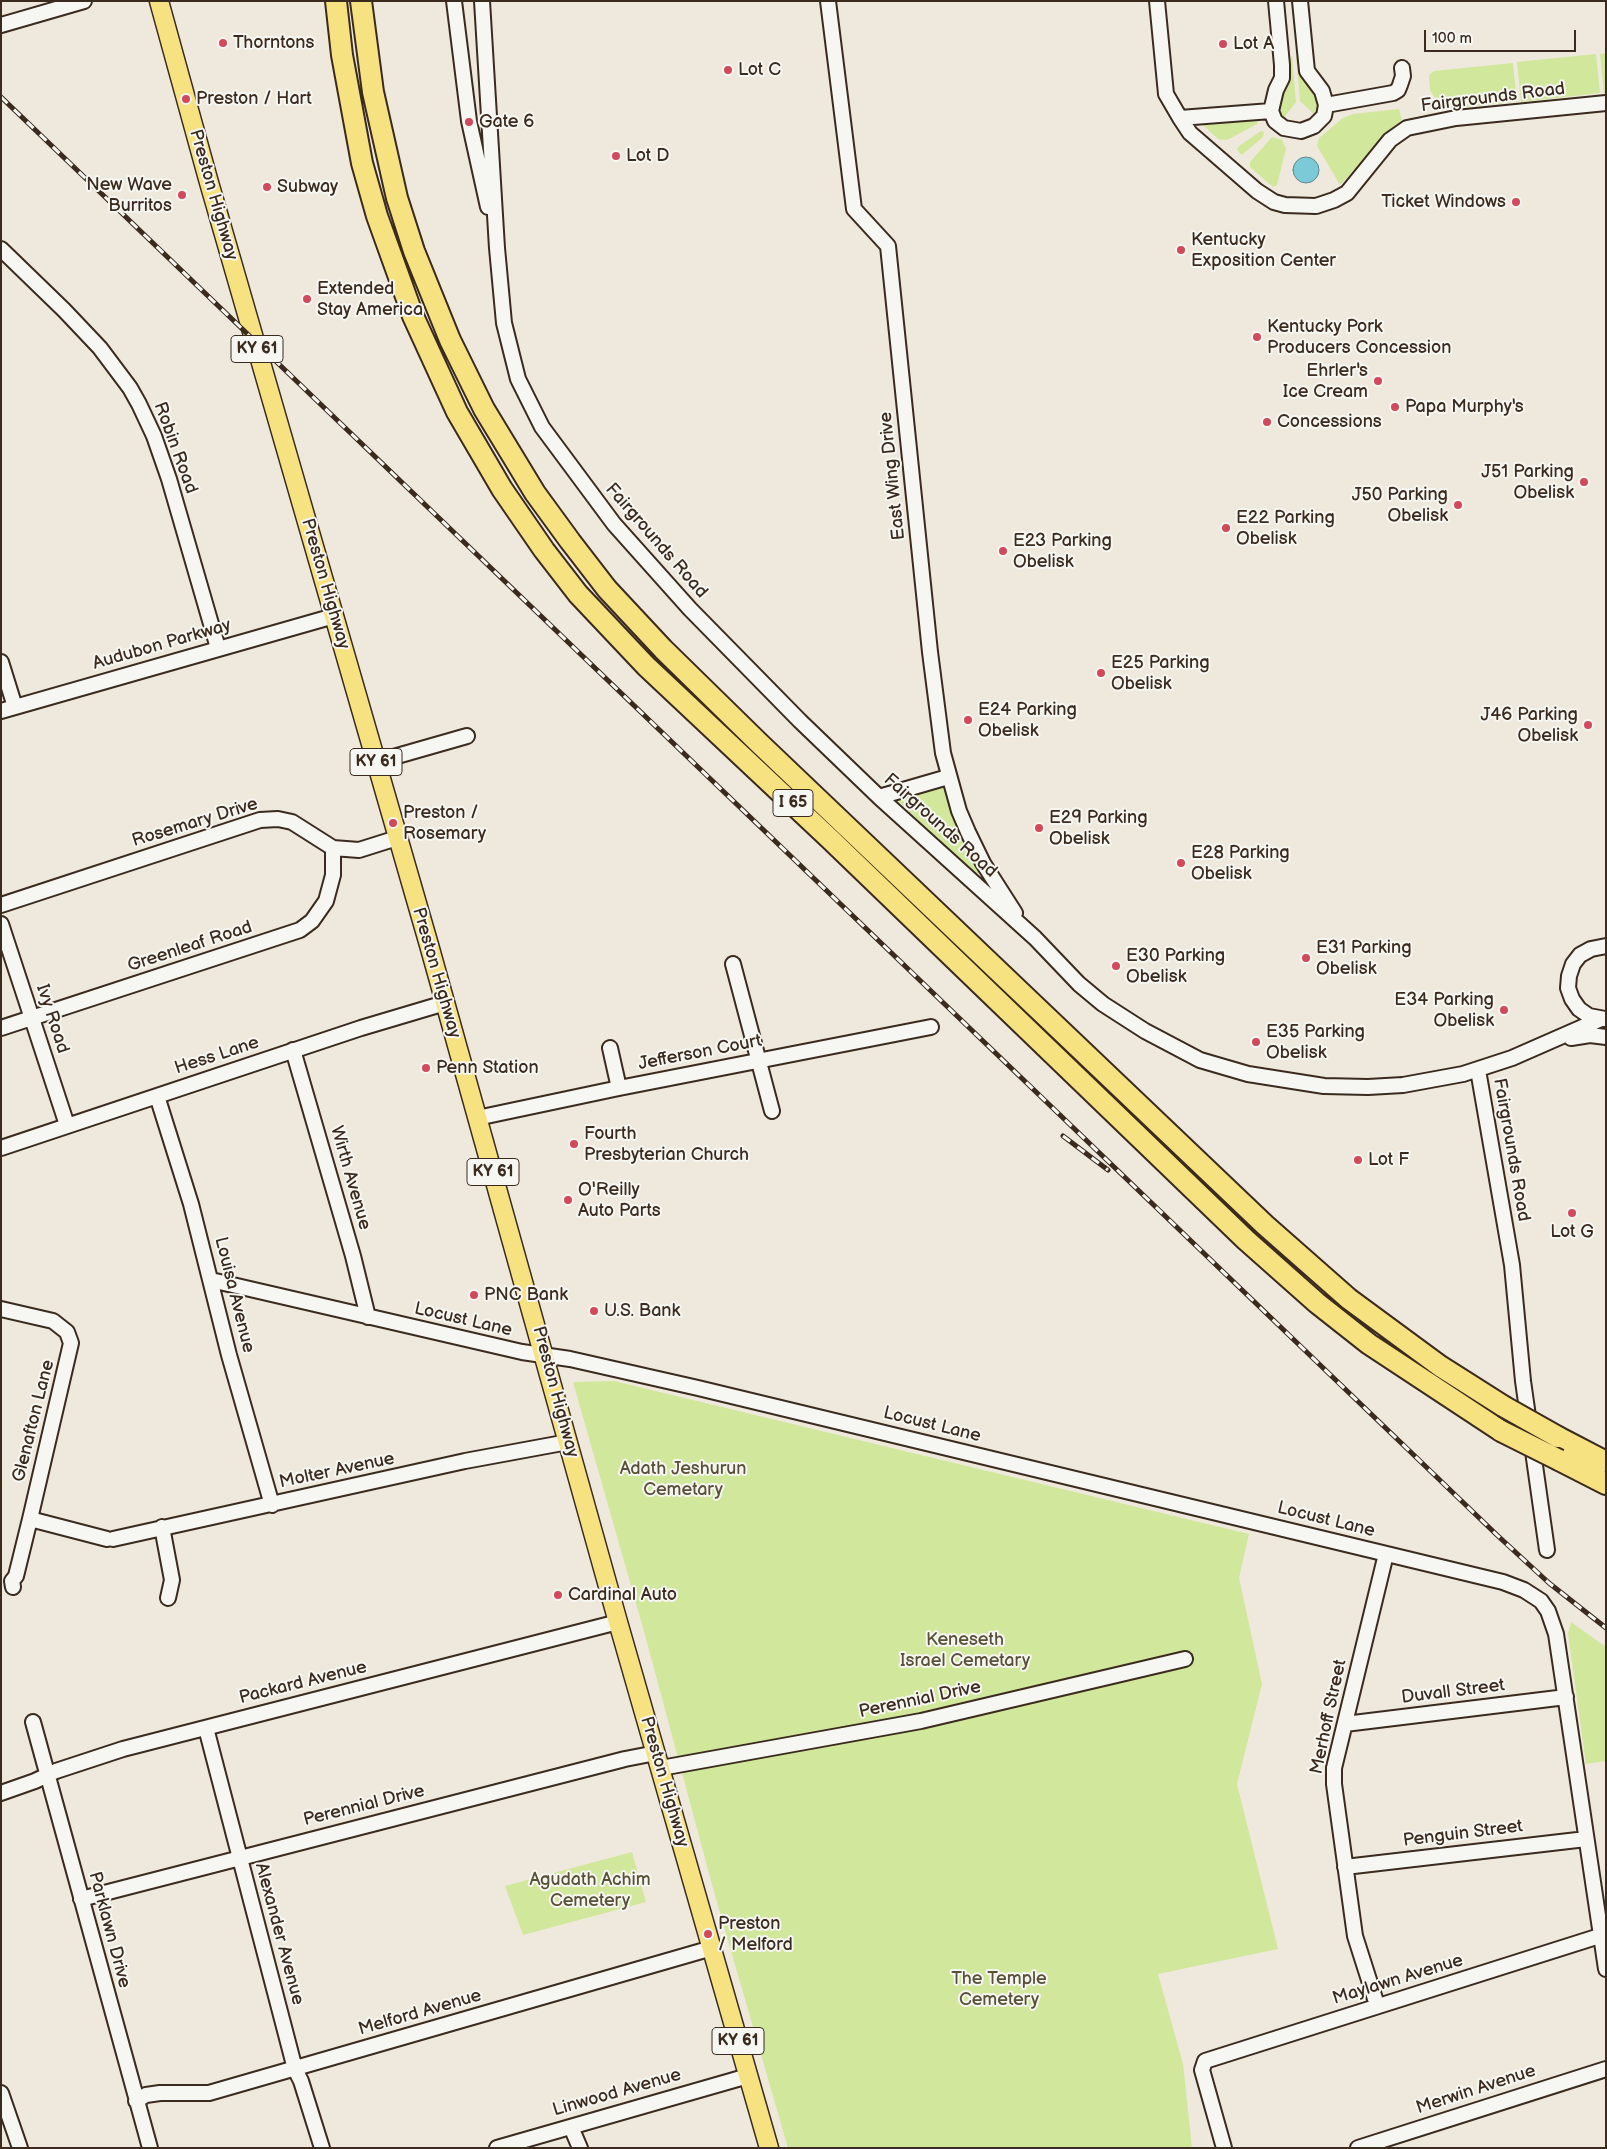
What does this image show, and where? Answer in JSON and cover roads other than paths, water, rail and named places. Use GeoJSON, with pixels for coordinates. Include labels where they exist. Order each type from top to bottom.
{"type":"FeatureCollection","features":[{"type":"Feature","properties":{"kind":"highway","name":"I 65"},"geometry":{"type":"LineString","coordinates":[[336,1],[342,55],[362,163],[380,225],[413,316],[457,412],[493,474],[544,550],[578,594],[646,666],[837,846],[1246,1240],[1317,1303],[1369,1344],[1501,1431],[1606,1484]]}},
{"type":"Feature","properties":{"kind":"highway","name":"I 65"},"geometry":{"type":"LineString","coordinates":[[361,1],[373,92],[384,145],[414,251],[435,305],[466,375],[504,444],[564,533],[607,588],[663,649],[759,743],[1264,1225],[1349,1299],[1440,1366],[1504,1406],[1606,1462]]}},
{"type":"Feature","properties":{"kind":"main road","name":"Preston Highway"},"geometry":{"type":"LineString","coordinates":[[159,1],[208,179],[445,1003],[618,1622],[769,2148]]}},
{"type":"Feature","properties":{"kind":"street"},"geometry":{"type":"LineString","coordinates":[[1,25],[84,1]]}},
{"type":"Feature","properties":{"kind":"street"},"geometry":{"type":"LineString","coordinates":[[454,1],[469,121],[497,248]]}},
{"type":"Feature","properties":{"kind":"street","name":"Fairgrounds Road"},"geometry":{"type":"LineString","coordinates":[[482,1],[497,248],[504,323],[518,379],[542,427],[614,524],[683,602],[800,721],[879,797],[1034,938],[1079,984],[1103,1004],[1145,1032],[1200,1060],[1248,1074],[1312,1085],[1368,1087],[1422,1082],[1478,1070],[1512,1265],[1523,1381],[1547,1550]]}},
{"type":"Feature","properties":{"kind":"street","name":"East Wing Drive"},"geometry":{"type":"LineString","coordinates":[[828,1],[854,209],[888,246],[930,652],[940,737],[948,777],[959,811],[983,863],[1013,910],[1034,938]]}},
{"type":"Feature","properties":{"kind":"street","name":"Fairgrounds Road"},"geometry":{"type":"LineString","coordinates":[[1157,1],[1166,94],[1190,133],[1257,191],[1274,202],[1297,207],[1323,204],[1347,192],[1390,140],[1407,128],[1456,118],[1606,103]]}},
{"type":"Feature","properties":{"kind":"street"},"geometry":{"type":"LineString","coordinates":[[1276,1],[1282,78],[1276,90],[1271,111],[1275,121],[1284,128],[1301,131],[1314,126],[1324,116],[1326,105],[1322,91],[1307,70],[1300,1]]}},
{"type":"Feature","properties":{"kind":"street","name":"Fairgrounds Road"},"geometry":{"type":"LineString","coordinates":[[1326,105],[1393,93],[1400,86],[1403,76],[1402,68]]}},
{"type":"Feature","properties":{"kind":"street"},"geometry":{"type":"LineString","coordinates":[[1180,118],[1271,111]]}},
{"type":"Feature","properties":{"kind":"street","name":"Robin Road"},"geometry":{"type":"LineString","coordinates":[[1,249],[100,348],[125,381],[139,404],[154,436],[169,479],[218,648]]}},
{"type":"Feature","properties":{"kind":"street","name":"Audubon Parkway"},"geometry":{"type":"LineString","coordinates":[[8,709],[334,616]]}},
{"type":"Feature","properties":{"kind":"street"},"geometry":{"type":"LineString","coordinates":[[1,662],[8,709]]}},
{"type":"Feature","properties":{"kind":"street"},"geometry":{"type":"LineString","coordinates":[[376,762],[466,736]]}},
{"type":"Feature","properties":{"kind":"street"},"geometry":{"type":"LineString","coordinates":[[879,797],[948,777]]}},
{"type":"Feature","properties":{"kind":"street","name":"Rosemary Drive"},"geometry":{"type":"LineString","coordinates":[[1,905],[260,820],[278,819],[292,822],[333,848],[359,850],[397,838]]}},
{"type":"Feature","properties":{"kind":"street","name":"Greenleaf Road"},"geometry":{"type":"LineString","coordinates":[[1,1028],[300,930],[312,921],[326,901],[333,875],[333,848]]}},
{"type":"Feature","properties":{"kind":"street","name":"Ivy Road"},"geometry":{"type":"LineString","coordinates":[[1,924],[67,1125]]}},
{"type":"Feature","properties":{"kind":"street"},"geometry":{"type":"LineString","coordinates":[[1603,1019],[1589,1016],[1576,1004],[1568,988],[1573,964],[1580,955],[1590,949],[1606,946]]}},
{"type":"Feature","properties":{"kind":"street"},"geometry":{"type":"LineString","coordinates":[[733,964],[772,1111]]}},
{"type":"Feature","properties":{"kind":"street","name":"Hess Lane"},"geometry":{"type":"LineString","coordinates":[[1,1148],[293,1050],[445,1003]]}},
{"type":"Feature","properties":{"kind":"street"},"geometry":{"type":"LineString","coordinates":[[1478,1070],[1512,1058],[1603,1019]]}},
{"type":"Feature","properties":{"kind":"street","name":"Jefferson Court"},"geometry":{"type":"LineString","coordinates":[[477,1118],[619,1088],[931,1027]]}},
{"type":"Feature","properties":{"kind":"street"},"geometry":{"type":"LineString","coordinates":[[1548,1042],[1590,1035],[1606,1037]]}},
{"type":"Feature","properties":{"kind":"street"},"geometry":{"type":"LineString","coordinates":[[610,1048],[619,1088]]}},
{"type":"Feature","properties":{"kind":"street","name":"Wirth Avenue"},"geometry":{"type":"LineString","coordinates":[[293,1050],[350,1247],[368,1317]]}},
{"type":"Feature","properties":{"kind":"street","name":"Louisa Avenue"},"geometry":{"type":"LineString","coordinates":[[156,1096],[191,1204],[229,1355],[272,1504]]}},
{"type":"Feature","properties":{"kind":"street","name":"Locust Lane"},"geometry":{"type":"LineString","coordinates":[[211,1280],[522,1352],[570,1359],[1510,1584],[1532,1595],[1544,1606],[1554,1622],[1586,1839],[1603,1934],[1606,1969]]}},
{"type":"Feature","properties":{"kind":"street","name":"Glenafton Lane"},"geometry":{"type":"LineString","coordinates":[[1,1309],[53,1321],[67,1332],[71,1343],[16,1576],[12,1581],[13,1587]]}},
{"type":"Feature","properties":{"kind":"street","name":"Molter Avenue"},"geometry":{"type":"LineString","coordinates":[[30,1519],[110,1539],[465,1462],[568,1442]]}},
{"type":"Feature","properties":{"kind":"street"},"geometry":{"type":"LineString","coordinates":[[162,1527],[172,1580],[168,1598]]}},
{"type":"Feature","properties":{"kind":"street","name":"Merhoff Street"},"geometry":{"type":"LineString","coordinates":[[1376,2005],[1355,1936],[1334,1784],[1334,1768],[1386,1554]]}},
{"type":"Feature","properties":{"kind":"street","name":"Packard Avenue"},"geometry":{"type":"LineString","coordinates":[[1,1793],[123,1749],[618,1622]]}},
{"type":"Feature","properties":{"kind":"street","name":"Perennial Drive"},"geometry":{"type":"LineString","coordinates":[[81,1899],[625,1759],[658,1760],[921,1721],[1185,1659]]}},
{"type":"Feature","properties":{"kind":"street","name":"Duvall Street"},"geometry":{"type":"LineString","coordinates":[[1345,1724],[1566,1697]]}},
{"type":"Feature","properties":{"kind":"street","name":"Parklawn Drive"},"geometry":{"type":"LineString","coordinates":[[33,1722],[150,2148]]}},
{"type":"Feature","properties":{"kind":"street","name":"Alexander Avenue"},"geometry":{"type":"LineString","coordinates":[[206,1728],[295,2069],[301,2081],[322,2148]]}},
{"type":"Feature","properties":{"kind":"street","name":"Penguin Street"},"geometry":{"type":"LineString","coordinates":[[1346,1866],[1586,1839]]}},
{"type":"Feature","properties":{"kind":"street","name":"Maylawn Avenue"},"geometry":{"type":"LineString","coordinates":[[1224,2148],[1202,2070],[1205,2061],[1603,1934]]}},
{"type":"Feature","properties":{"kind":"street","name":"Melford Avenue"},"geometry":{"type":"LineString","coordinates":[[136,2101],[146,2095],[209,2093],[712,1948]]}},
{"type":"Feature","properties":{"kind":"street","name":"Merwin Avenue"},"geometry":{"type":"LineString","coordinates":[[1358,2148],[1606,2069]]}},
{"type":"Feature","properties":{"kind":"street","name":"Linwood Avenue"},"geometry":{"type":"LineString","coordinates":[[496,2148],[748,2076]]}},
{"type":"Feature","properties":{"kind":"street"},"geometry":{"type":"LineString","coordinates":[[1,2093],[20,2148]]}},
{"type":"Feature","properties":{"kind":"street"},"geometry":{"type":"LineString","coordinates":[[571,2126],[580,2148]]}},
{"type":"Feature","properties":{"kind":"water"},"geometry":{"type":"Polygon","coordinates":[[[1306,157],[1316,160],[1319,170],[1316,180],[1306,183],[1296,180],[1293,170],[1296,160],[1306,157]]]}},
{"type":"Feature","properties":{"kind":"railway"},"geometry":{"type":"LineString","coordinates":[[1,97],[1498,1536],[1549,1583],[1606,1628]]}},
{"type":"Feature","properties":{"kind":"railway"},"geometry":{"type":"LineString","coordinates":[[1063,1136],[1108,1170]]}},
{"type":"Feature","properties":{"kind":"place","name":"Thorntons"},"geometry":{"type":"Point","coordinates":[223,43]}},
{"type":"Feature","properties":{"kind":"place","name":"Lot A"},"geometry":{"type":"Point","coordinates":[1223,44]}},
{"type":"Feature","properties":{"kind":"place","name":"Lot C"},"geometry":{"type":"Point","coordinates":[728,70]}},
{"type":"Feature","properties":{"kind":"place","name":"Preston / Hart"},"geometry":{"type":"Point","coordinates":[186,99]}},
{"type":"Feature","properties":{"kind":"place","name":"Gate 6"},"geometry":{"type":"Point","coordinates":[469,122]}},
{"type":"Feature","properties":{"kind":"place","name":"Lot D"},"geometry":{"type":"Point","coordinates":[616,156]}},
{"type":"Feature","properties":{"kind":"place","name":"Subway"},"geometry":{"type":"Point","coordinates":[267,187]}},
{"type":"Feature","properties":{"kind":"place","name":"New Wave Burritos"},"geometry":{"type":"Point","coordinates":[182,195]}},
{"type":"Feature","properties":{"kind":"place","name":"Ticket Windows"},"geometry":{"type":"Point","coordinates":[1516,202]}},
{"type":"Feature","properties":{"kind":"place","name":"Kentucky Exposition Center"},"geometry":{"type":"Point","coordinates":[1181,250]}},
{"type":"Feature","properties":{"kind":"place","name":"Extended Stay America"},"geometry":{"type":"Point","coordinates":[307,299]}},
{"type":"Feature","properties":{"kind":"place","name":"Kentucky Pork Producers Concession"},"geometry":{"type":"Point","coordinates":[1257,337]}},
{"type":"Feature","properties":{"kind":"place","name":"Ehrler's Ice Cream"},"geometry":{"type":"Point","coordinates":[1378,381]}},
{"type":"Feature","properties":{"kind":"place","name":"Papa Murphy's"},"geometry":{"type":"Point","coordinates":[1395,407]}},
{"type":"Feature","properties":{"kind":"place","name":"Concessions"},"geometry":{"type":"Point","coordinates":[1267,422]}},
{"type":"Feature","properties":{"kind":"place","name":"J51 Parking Obelisk"},"geometry":{"type":"Point","coordinates":[1584,482]}},
{"type":"Feature","properties":{"kind":"place","name":"J50 Parking Obelisk"},"geometry":{"type":"Point","coordinates":[1458,505]}},
{"type":"Feature","properties":{"kind":"place","name":"E22 Parking Obelisk"},"geometry":{"type":"Point","coordinates":[1226,528]}},
{"type":"Feature","properties":{"kind":"place","name":"E23 Parking Obelisk"},"geometry":{"type":"Point","coordinates":[1003,551]}},
{"type":"Feature","properties":{"kind":"place","name":"E25 Parking Obelisk"},"geometry":{"type":"Point","coordinates":[1101,673]}},
{"type":"Feature","properties":{"kind":"place","name":"E24 Parking Obelisk"},"geometry":{"type":"Point","coordinates":[968,720]}},
{"type":"Feature","properties":{"kind":"place","name":"J46 Parking Obelisk"},"geometry":{"type":"Point","coordinates":[1588,725]}},
{"type":"Feature","properties":{"kind":"place","name":"Preston / Rosemary"},"geometry":{"type":"Point","coordinates":[393,823]}},
{"type":"Feature","properties":{"kind":"place","name":"E29 Parking Obelisk"},"geometry":{"type":"Point","coordinates":[1039,828]}},
{"type":"Feature","properties":{"kind":"place","name":"E28 Parking Obelisk"},"geometry":{"type":"Point","coordinates":[1181,863]}},
{"type":"Feature","properties":{"kind":"place","name":"E31 Parking Obelisk"},"geometry":{"type":"Point","coordinates":[1306,958]}},
{"type":"Feature","properties":{"kind":"place","name":"E30 Parking Obelisk"},"geometry":{"type":"Point","coordinates":[1116,966]}},
{"type":"Feature","properties":{"kind":"place","name":"E34 Parking Obelisk"},"geometry":{"type":"Point","coordinates":[1504,1010]}},
{"type":"Feature","properties":{"kind":"place","name":"E35 Parking Obelisk"},"geometry":{"type":"Point","coordinates":[1256,1042]}},
{"type":"Feature","properties":{"kind":"place","name":"Penn Station"},"geometry":{"type":"Point","coordinates":[426,1068]}},
{"type":"Feature","properties":{"kind":"place","name":"Fourth Presbyterian Church"},"geometry":{"type":"Point","coordinates":[574,1144]}},
{"type":"Feature","properties":{"kind":"place","name":"Lot F"},"geometry":{"type":"Point","coordinates":[1358,1160]}},
{"type":"Feature","properties":{"kind":"place","name":"O'Reilly Auto Parts"},"geometry":{"type":"Point","coordinates":[568,1200]}},
{"type":"Feature","properties":{"kind":"place","name":"Lot G"},"geometry":{"type":"Point","coordinates":[1572,1213]}},
{"type":"Feature","properties":{"kind":"place","name":"PNC Bank"},"geometry":{"type":"Point","coordinates":[474,1295]}},
{"type":"Feature","properties":{"kind":"place","name":"U.S. Bank"},"geometry":{"type":"Point","coordinates":[594,1311]}},
{"type":"Feature","properties":{"kind":"place","name":"Cardinal Auto"},"geometry":{"type":"Point","coordinates":[558,1595]}},
{"type":"Feature","properties":{"kind":"place","name":"Preston / Melford"},"geometry":{"type":"Point","coordinates":[708,1934]}},
{"type":"Feature","properties":{"kind":"park label","name":"Adath Jeshurun Cemetary"},"geometry":{"type":"Point","coordinates":[683,1479]}},
{"type":"Feature","properties":{"kind":"park label","name":"Keneseth Israel Cemetary"},"geometry":{"type":"Point","coordinates":[965,1650]}},
{"type":"Feature","properties":{"kind":"park label","name":"Agudath Achim Cemetery"},"geometry":{"type":"Point","coordinates":[590,1890]}},
{"type":"Feature","properties":{"kind":"park label","name":"The Temple Cemetery"},"geometry":{"type":"Point","coordinates":[999,1989]}}]}
